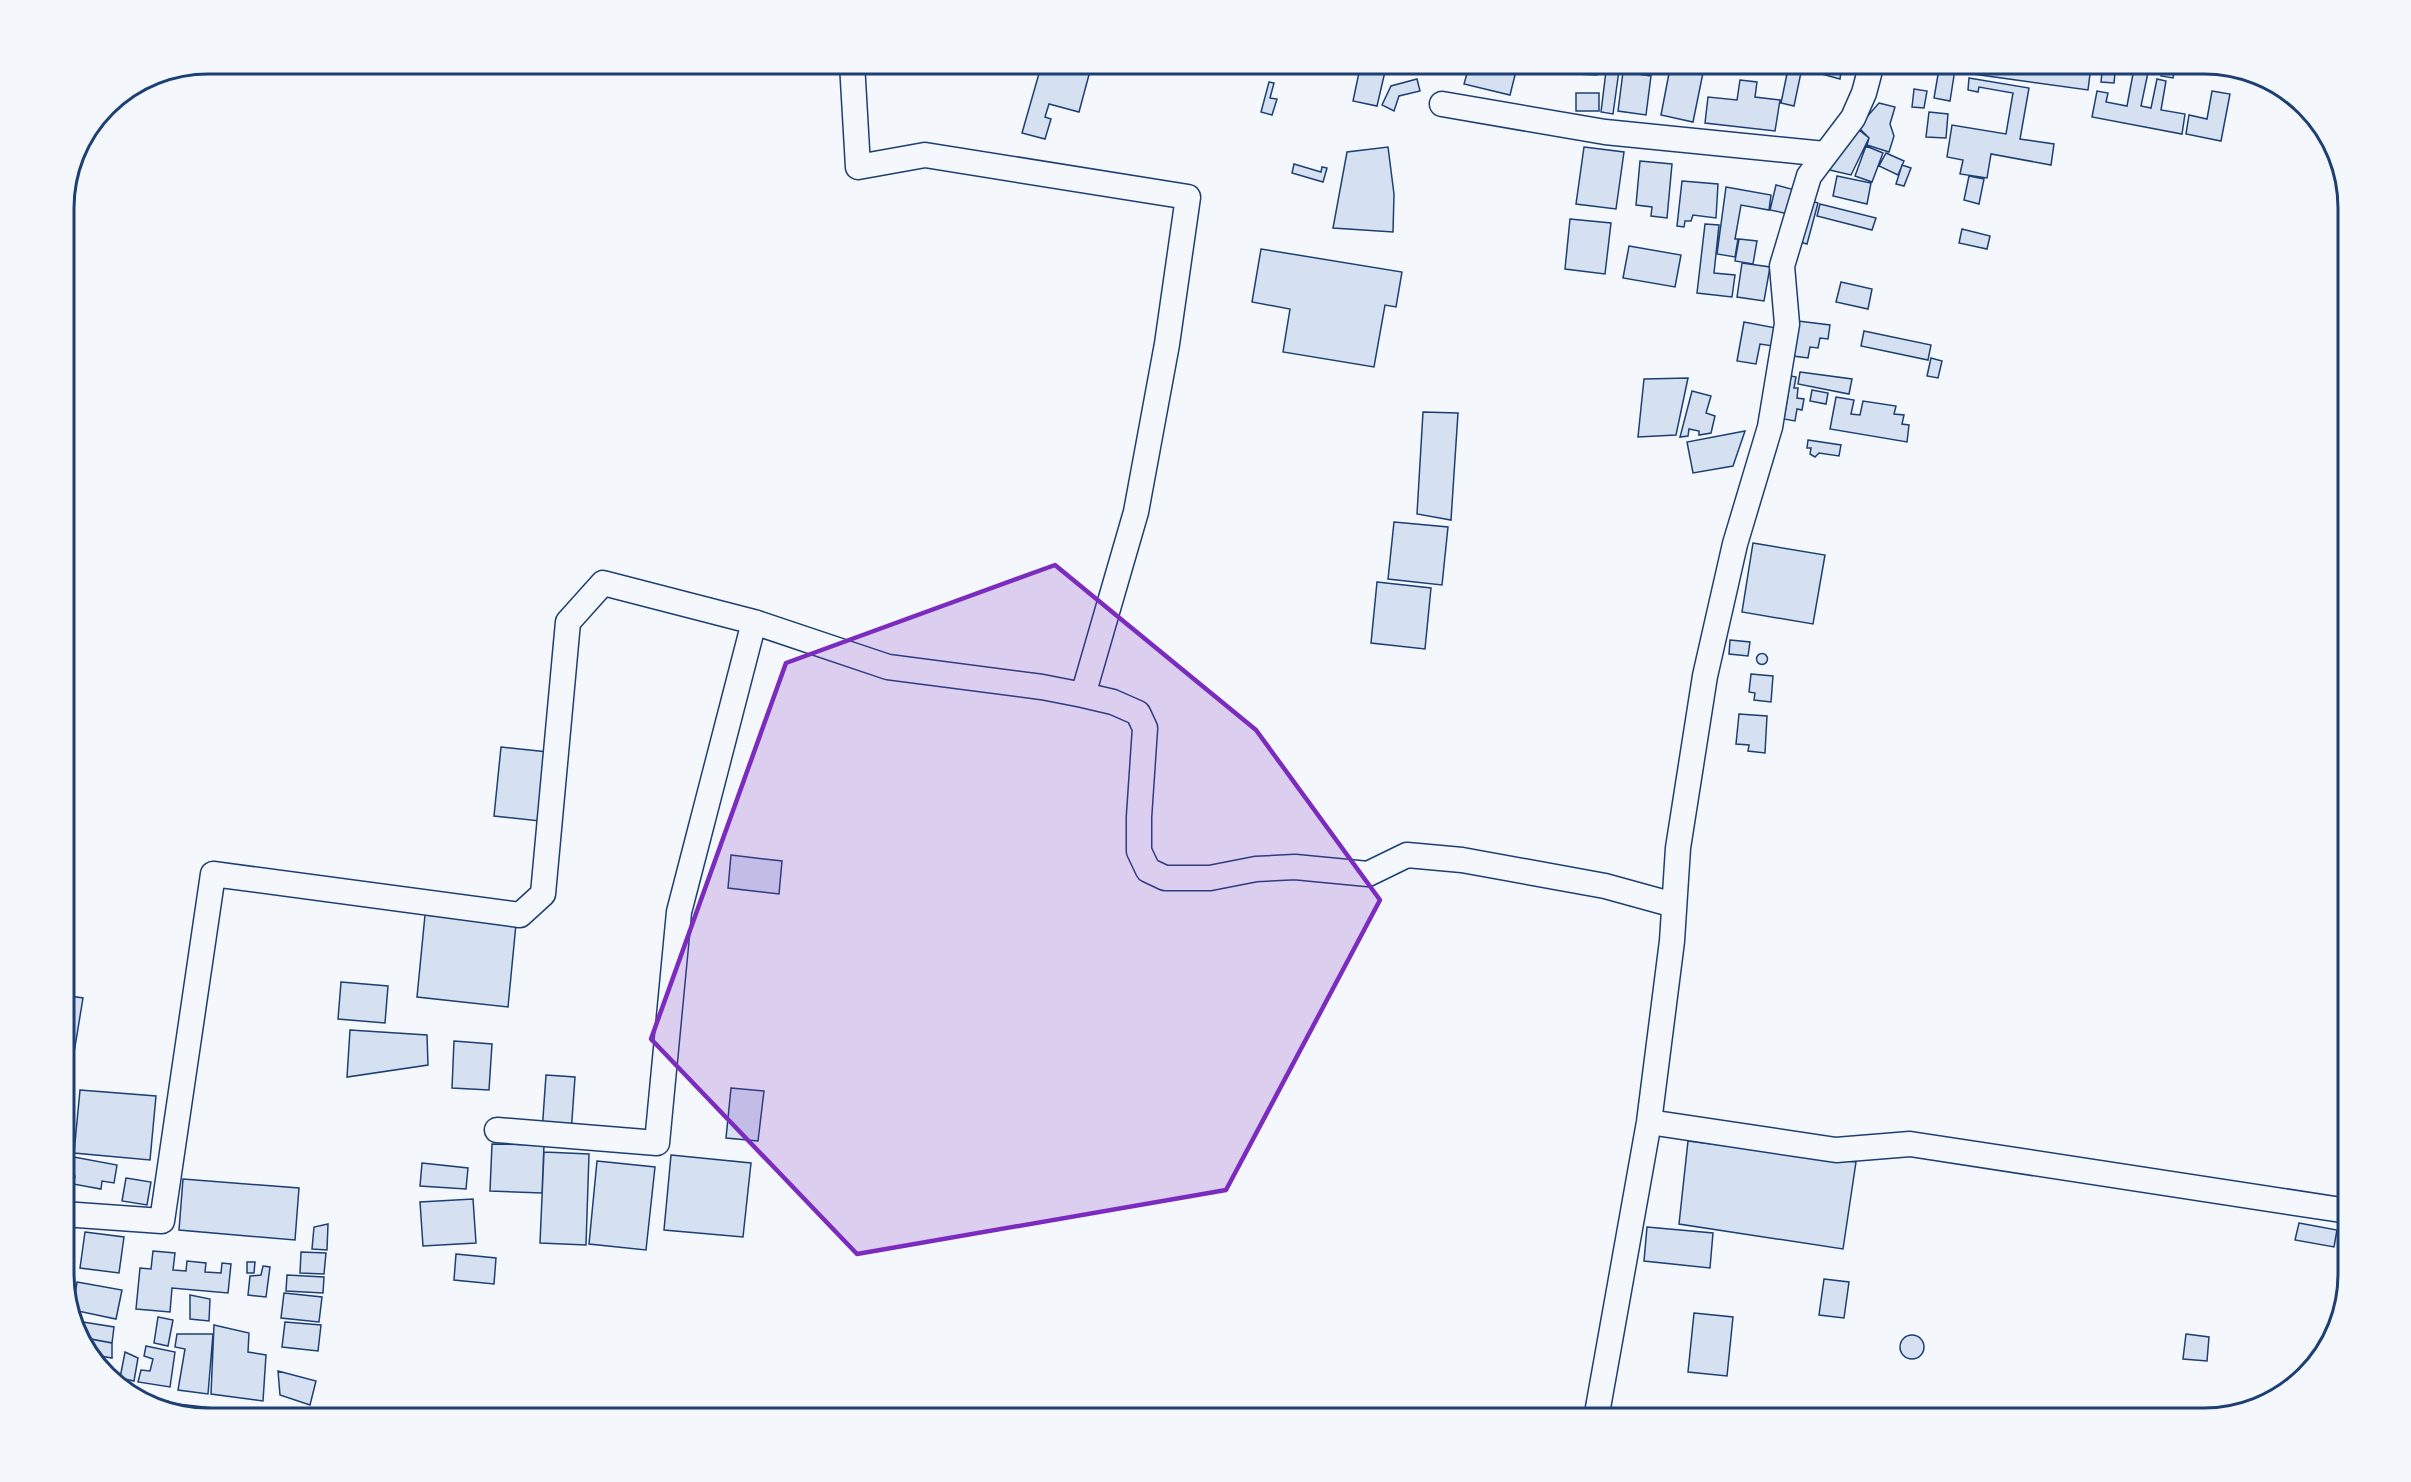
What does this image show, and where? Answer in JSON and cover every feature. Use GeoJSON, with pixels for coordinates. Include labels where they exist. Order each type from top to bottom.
{"type":"FeatureCollection","features":[{"type":"Feature","properties":{"kind":"street"},"geometry":{"type":"LineString","coordinates":[[853,74],[858,167],[925,155],[1188,197],[1167,344],[1136,512],[1083,695]]}},
{"type":"Feature","properties":{"kind":"street"},"geometry":{"type":"LineString","coordinates":[[1598,1408],[1649,1122],[1674,905],[1678,848],[1705,676],[1735,544],[1772,416],[1786,324],[1782,266],[1809,176],[1853,118],[1869,74]]}},
{"type":"Feature","properties":{"kind":"street"},"geometry":{"type":"LineString","coordinates":[[1442,104],[1605,132],[1825,154]]}},
{"type":"Feature","properties":{"kind":"street"},"geometry":{"type":"LineString","coordinates":[[74,1215],[162,1221],[213,874],[520,915],[543,894],[568,622],[603,583],[754,622],[888,667],[1042,687],[1113,702],[1138,713],[1145,728],[1139,851],[1148,870],[1165,878],[1210,878],[1256,869],[1295,867],[1368,874],[1407,855],[1462,860],[1605,886],[1674,905]]}},
{"type":"Feature","properties":{"kind":"street"},"geometry":{"type":"LineString","coordinates":[[497,1130],[657,1143],[679,912],[754,622]]}},
{"type":"Feature","properties":{"kind":"street"},"geometry":{"type":"LineString","coordinates":[[1649,1122],[1836,1150],[1910,1144],[2338,1209]]}},
{"type":"Feature","properties":{"kind":"highlighted area"},"geometry":{"type":"Polygon","coordinates":[[[1055,565],[1256,730],[1380,900],[1226,1190],[857,1254],[651,1039],[786,663],[1055,565]]]}},
{"type":"Feature","properties":{"kind":"building"},"geometry":{"type":"Polygon","coordinates":[[[1039,74],[1089,74],[1079,112],[1049,104],[1045,117],[1051,119],[1045,139],[1022,133],[1039,74]]]}},
{"type":"Feature","properties":{"kind":"building"},"geometry":{"type":"Polygon","coordinates":[[[1359,74],[1384,74],[1377,106],[1353,101],[1359,74]]]}},
{"type":"Feature","properties":{"kind":"building"},"geometry":{"type":"Polygon","coordinates":[[[1467,74],[1515,74],[1510,95],[1464,84],[1467,74]]]}},
{"type":"Feature","properties":{"kind":"building"},"geometry":{"type":"Polygon","coordinates":[[[1606,74],[1618,74],[1613,114],[1601,112],[1606,74]]]}},
{"type":"Feature","properties":{"kind":"building"},"geometry":{"type":"Polygon","coordinates":[[[1623,74],[1651,76],[1646,115],[1618,111],[1623,74]]]}},
{"type":"Feature","properties":{"kind":"building"},"geometry":{"type":"Polygon","coordinates":[[[1669,74],[1703,74],[1693,122],[1661,115],[1669,74]]]}},
{"type":"Feature","properties":{"kind":"building"},"geometry":{"type":"Polygon","coordinates":[[[1787,74],[1801,74],[1794,106],[1781,103],[1787,74]]]}},
{"type":"Feature","properties":{"kind":"building"},"geometry":{"type":"Polygon","coordinates":[[[1822,74],[1841,74],[1840,79],[1822,74]]]}},
{"type":"Feature","properties":{"kind":"building"},"geometry":{"type":"Polygon","coordinates":[[[1938,74],[1954,74],[1950,101],[1934,98],[1938,74]]]}},
{"type":"Feature","properties":{"kind":"building"},"geometry":{"type":"Polygon","coordinates":[[[1973,74],[2090,74],[2088,90],[1973,74]]]}},
{"type":"Feature","properties":{"kind":"building"},"geometry":{"type":"Polygon","coordinates":[[[2102,74],[2115,74],[2114,83],[2101,82],[2102,74]]]}},
{"type":"Feature","properties":{"kind":"building"},"geometry":{"type":"Polygon","coordinates":[[[2133,74],[2148,74],[2141,106],[2151,108],[2157,79],[2166,81],[2161,110],[2185,114],[2182,134],[2092,117],[2097,91],[2108,93],[2106,102],[2127,106],[2133,74]]]}},
{"type":"Feature","properties":{"kind":"building"},"geometry":{"type":"Polygon","coordinates":[[[2161,74],[2174,74],[2173,78],[2161,76],[2161,74]]]}},
{"type":"Feature","properties":{"kind":"building"},"geometry":{"type":"Polygon","coordinates":[[[1969,78],[2029,88],[2020,139],[2054,144],[2051,165],[1991,154],[1987,178],[1960,174],[1963,160],[1947,157],[1952,125],[2006,134],[2013,93],[1979,87],[1978,92],[1968,90],[1969,78]]]}},
{"type":"Feature","properties":{"kind":"building"},"geometry":{"type":"Polygon","coordinates":[[[1417,79],[1420,91],[1399,96],[1394,111],[1382,105],[1391,86],[1417,79]]]}},
{"type":"Feature","properties":{"kind":"building"},"geometry":{"type":"Polygon","coordinates":[[[1740,80],[1757,82],[1755,97],[1780,100],[1775,131],[1705,123],[1708,97],[1737,100],[1740,80]]]}},
{"type":"Feature","properties":{"kind":"building"},"geometry":{"type":"Polygon","coordinates":[[[1269,82],[1274,83],[1270,98],[1277,99],[1272,115],[1261,112],[1269,82]]]}},
{"type":"Feature","properties":{"kind":"building"},"geometry":{"type":"Polygon","coordinates":[[[1914,89],[1927,91],[1924,108],[1912,107],[1914,89]]]}},
{"type":"Feature","properties":{"kind":"building"},"geometry":{"type":"Polygon","coordinates":[[[2212,91],[2230,94],[2221,141],[2186,134],[2189,115],[2207,119],[2212,91]]]}},
{"type":"Feature","properties":{"kind":"building"},"geometry":{"type":"Polygon","coordinates":[[[1576,93],[1599,93],[1599,111],[1576,111],[1576,93]]]}},
{"type":"Feature","properties":{"kind":"building"},"geometry":{"type":"Polygon","coordinates":[[[1879,103],[1895,107],[1890,124],[1894,136],[1889,152],[1867,145],[1869,138],[1858,127],[1879,103]]]}},
{"type":"Feature","properties":{"kind":"building"},"geometry":{"type":"Polygon","coordinates":[[[1929,112],[1948,114],[1946,138],[1926,137],[1929,112]]]}},
{"type":"Feature","properties":{"kind":"building"},"geometry":{"type":"Polygon","coordinates":[[[1859,130],[1869,138],[1851,175],[1821,168],[1859,130]]]}},
{"type":"Feature","properties":{"kind":"building"},"geometry":{"type":"Polygon","coordinates":[[[1866,146],[1883,153],[1872,182],[1855,176],[1866,146]]]}},
{"type":"Feature","properties":{"kind":"building"},"geometry":{"type":"Polygon","coordinates":[[[1388,147],[1394,194],[1393,232],[1333,228],[1347,152],[1388,147]]]}},
{"type":"Feature","properties":{"kind":"building"},"geometry":{"type":"Polygon","coordinates":[[[1584,147],[1624,152],[1616,209],[1576,204],[1584,147]]]}},
{"type":"Feature","properties":{"kind":"building"},"geometry":{"type":"Polygon","coordinates":[[[1886,153],[1904,161],[1898,175],[1879,166],[1886,153]]]}},
{"type":"Feature","properties":{"kind":"building"},"geometry":{"type":"Polygon","coordinates":[[[1640,161],[1672,164],[1667,218],[1651,216],[1652,207],[1636,205],[1640,161]]]}},
{"type":"Feature","properties":{"kind":"building"},"geometry":{"type":"Polygon","coordinates":[[[1294,164],[1321,172],[1322,167],[1327,168],[1323,182],[1292,173],[1294,164]]]}},
{"type":"Feature","properties":{"kind":"building"},"geometry":{"type":"Polygon","coordinates":[[[1902,165],[1911,168],[1904,186],[1896,184],[1902,165]]]}},
{"type":"Feature","properties":{"kind":"building"},"geometry":{"type":"Polygon","coordinates":[[[1837,176],[1871,183],[1867,204],[1833,196],[1837,176]]]}},
{"type":"Feature","properties":{"kind":"building"},"geometry":{"type":"Polygon","coordinates":[[[1969,176],[1984,179],[1979,204],[1964,200],[1969,176]]]}},
{"type":"Feature","properties":{"kind":"building"},"geometry":{"type":"Polygon","coordinates":[[[1682,181],[1718,184],[1716,218],[1693,215],[1691,221],[1685,221],[1684,227],[1677,226],[1682,181]]]}},
{"type":"Feature","properties":{"kind":"building"},"geometry":{"type":"Polygon","coordinates":[[[1776,185],[1795,190],[1789,214],[1770,210],[1776,185]]]}},
{"type":"Feature","properties":{"kind":"building"},"geometry":{"type":"Polygon","coordinates":[[[1726,187],[1771,195],[1769,210],[1741,205],[1735,239],[1738,239],[1735,257],[1717,254],[1726,187]]]}},
{"type":"Feature","properties":{"kind":"building"},"geometry":{"type":"Polygon","coordinates":[[[1805,199],[1818,203],[1807,244],[1793,240],[1805,199]]]}},
{"type":"Feature","properties":{"kind":"building"},"geometry":{"type":"Polygon","coordinates":[[[1820,204],[1876,218],[1872,230],[1817,216],[1820,204]]]}},
{"type":"Feature","properties":{"kind":"building"},"geometry":{"type":"Polygon","coordinates":[[[1570,219],[1611,223],[1605,274],[1565,269],[1570,219]]]}},
{"type":"Feature","properties":{"kind":"building"},"geometry":{"type":"Polygon","coordinates":[[[1705,224],[1719,225],[1714,273],[1735,275],[1732,297],[1697,293],[1705,224]]]}},
{"type":"Feature","properties":{"kind":"building"},"geometry":{"type":"Polygon","coordinates":[[[1962,229],[1990,236],[1987,249],[1959,243],[1962,229]]]}},
{"type":"Feature","properties":{"kind":"building"},"geometry":{"type":"Polygon","coordinates":[[[1739,239],[1757,241],[1753,264],[1735,261],[1739,239]]]}},
{"type":"Feature","properties":{"kind":"building"},"geometry":{"type":"Polygon","coordinates":[[[1629,246],[1681,255],[1675,287],[1623,278],[1629,246]]]}},
{"type":"Feature","properties":{"kind":"building"},"geometry":{"type":"Polygon","coordinates":[[[1261,249],[1402,272],[1396,307],[1385,305],[1374,367],[1283,352],[1290,309],[1252,302],[1261,249]]]}},
{"type":"Feature","properties":{"kind":"building"},"geometry":{"type":"Polygon","coordinates":[[[1742,263],[1770,267],[1764,301],[1737,297],[1742,263]]]}},
{"type":"Feature","properties":{"kind":"building"},"geometry":{"type":"Polygon","coordinates":[[[1841,282],[1872,289],[1868,309],[1836,302],[1841,282]]]}},
{"type":"Feature","properties":{"kind":"building"},"geometry":{"type":"Polygon","coordinates":[[[1798,321],[1830,325],[1828,339],[1820,338],[1818,348],[1810,347],[1808,358],[1793,356],[1798,321]]]}},
{"type":"Feature","properties":{"kind":"building"},"geometry":{"type":"Polygon","coordinates":[[[1744,322],[1776,328],[1773,346],[1760,344],[1756,364],[1737,361],[1744,322]]]}},
{"type":"Feature","properties":{"kind":"building"},"geometry":{"type":"Polygon","coordinates":[[[1864,331],[1931,345],[1928,360],[1861,346],[1864,331]]]}},
{"type":"Feature","properties":{"kind":"building"},"geometry":{"type":"Polygon","coordinates":[[[1931,358],[1942,361],[1938,378],[1927,376],[1931,358]]]}},
{"type":"Feature","properties":{"kind":"building"},"geometry":{"type":"Polygon","coordinates":[[[1800,372],[1852,379],[1849,394],[1798,384],[1800,372]]]}},
{"type":"Feature","properties":{"kind":"building"},"geometry":{"type":"Polygon","coordinates":[[[1791,376],[1796,377],[1794,388],[1798,388],[1797,398],[1804,399],[1802,410],[1797,409],[1795,421],[1784,419],[1791,376]]]}},
{"type":"Feature","properties":{"kind":"building"},"geometry":{"type":"Polygon","coordinates":[[[1688,378],[1676,435],[1638,437],[1644,379],[1688,378]]]}},
{"type":"Feature","properties":{"kind":"building"},"geometry":{"type":"Polygon","coordinates":[[[1812,390],[1828,393],[1826,404],[1810,401],[1812,390]]]}},
{"type":"Feature","properties":{"kind":"building"},"geometry":{"type":"Polygon","coordinates":[[[1692,391],[1711,396],[1706,413],[1715,416],[1711,433],[1699,435],[1699,431],[1689,429],[1688,436],[1680,437],[1692,391]]]}},
{"type":"Feature","properties":{"kind":"building"},"geometry":{"type":"Polygon","coordinates":[[[1836,397],[1854,400],[1851,414],[1860,415],[1863,401],[1896,406],[1894,414],[1904,415],[1902,424],[1909,425],[1907,442],[1830,429],[1836,397]]]}},
{"type":"Feature","properties":{"kind":"building"},"geometry":{"type":"Polygon","coordinates":[[[1423,412],[1458,413],[1451,520],[1417,514],[1423,412]]]}},
{"type":"Feature","properties":{"kind":"building"},"geometry":{"type":"Polygon","coordinates":[[[1745,431],[1733,466],[1693,473],[1687,442],[1745,431]]]}},
{"type":"Feature","properties":{"kind":"building"},"geometry":{"type":"Polygon","coordinates":[[[1808,440],[1841,445],[1839,456],[1819,453],[1815,457],[1810,454],[1811,448],[1807,448],[1808,440]]]}},
{"type":"Feature","properties":{"kind":"building"},"geometry":{"type":"Polygon","coordinates":[[[1394,522],[1448,527],[1442,585],[1388,579],[1394,522]]]}},
{"type":"Feature","properties":{"kind":"building"},"geometry":{"type":"Polygon","coordinates":[[[1753,543],[1825,555],[1813,624],[1742,612],[1753,543]]]}},
{"type":"Feature","properties":{"kind":"building"},"geometry":{"type":"Polygon","coordinates":[[[1377,582],[1431,588],[1425,649],[1371,643],[1377,582]]]}},
{"type":"Feature","properties":{"kind":"building"},"geometry":{"type":"Polygon","coordinates":[[[1730,640],[1750,642],[1748,656],[1729,654],[1730,640]]]}},
{"type":"Feature","properties":{"kind":"building"},"geometry":{"type":"Polygon","coordinates":[[[1762,654],[1766,655],[1766,663],[1762,664],[1758,663],[1757,659],[1758,655],[1762,654]]]}},
{"type":"Feature","properties":{"kind":"building"},"geometry":{"type":"Polygon","coordinates":[[[1751,674],[1773,676],[1771,702],[1754,700],[1755,693],[1749,692],[1751,674]]]}},
{"type":"Feature","properties":{"kind":"building"},"geometry":{"type":"Polygon","coordinates":[[[1739,714],[1767,716],[1765,753],[1748,751],[1749,745],[1736,744],[1739,714]]]}},
{"type":"Feature","properties":{"kind":"building"},"geometry":{"type":"Polygon","coordinates":[[[501,747],[548,752],[540,821],[494,816],[501,747]]]}},
{"type":"Feature","properties":{"kind":"building"},"geometry":{"type":"Polygon","coordinates":[[[731,855],[782,861],[779,894],[728,888],[731,855]]]}},
{"type":"Feature","properties":{"kind":"building"},"geometry":{"type":"Polygon","coordinates":[[[425,915],[516,924],[508,1007],[417,997],[425,915]]]}},
{"type":"Feature","properties":{"kind":"building"},"geometry":{"type":"Polygon","coordinates":[[[341,982],[388,986],[385,1023],[338,1019],[341,982]]]}},
{"type":"Feature","properties":{"kind":"building"},"geometry":{"type":"Polygon","coordinates":[[[74,997],[83,998],[74,1053],[74,997]]]}},
{"type":"Feature","properties":{"kind":"building"},"geometry":{"type":"Polygon","coordinates":[[[350,1030],[427,1035],[428,1065],[347,1077],[350,1030]]]}},
{"type":"Feature","properties":{"kind":"building"},"geometry":{"type":"Polygon","coordinates":[[[454,1041],[492,1044],[489,1090],[452,1088],[454,1041]]]}},
{"type":"Feature","properties":{"kind":"building"},"geometry":{"type":"Polygon","coordinates":[[[546,1075],[575,1077],[571,1134],[542,1132],[546,1075]]]}},
{"type":"Feature","properties":{"kind":"building"},"geometry":{"type":"Polygon","coordinates":[[[731,1088],[764,1091],[758,1141],[726,1138],[731,1088]]]}},
{"type":"Feature","properties":{"kind":"building"},"geometry":{"type":"Polygon","coordinates":[[[80,1090],[156,1096],[150,1160],[74,1153],[80,1090]]]}},
{"type":"Feature","properties":{"kind":"building"},"geometry":{"type":"Polygon","coordinates":[[[1688,1141],[1856,1162],[1843,1249],[1679,1224],[1688,1141]]]}},
{"type":"Feature","properties":{"kind":"building"},"geometry":{"type":"Polygon","coordinates":[[[492,1144],[544,1145],[542,1193],[490,1191],[492,1144]]]}},
{"type":"Feature","properties":{"kind":"building"},"geometry":{"type":"Polygon","coordinates":[[[544,1152],[589,1154],[586,1245],[540,1243],[544,1152]]]}},
{"type":"Feature","properties":{"kind":"building"},"geometry":{"type":"Polygon","coordinates":[[[671,1155],[751,1163],[743,1237],[664,1230],[671,1155]]]}},
{"type":"Feature","properties":{"kind":"building"},"geometry":{"type":"Polygon","coordinates":[[[74,1157],[117,1165],[114,1183],[102,1181],[101,1189],[74,1184],[74,1157]]]}},
{"type":"Feature","properties":{"kind":"building"},"geometry":{"type":"Polygon","coordinates":[[[597,1161],[655,1167],[646,1250],[589,1244],[597,1161]]]}},
{"type":"Feature","properties":{"kind":"building"},"geometry":{"type":"Polygon","coordinates":[[[422,1163],[468,1168],[466,1189],[420,1186],[422,1163]]]}},
{"type":"Feature","properties":{"kind":"building"},"geometry":{"type":"Polygon","coordinates":[[[126,1178],[151,1182],[147,1205],[122,1201],[126,1178]]]}},
{"type":"Feature","properties":{"kind":"building"},"geometry":{"type":"Polygon","coordinates":[[[183,1179],[299,1188],[295,1240],[179,1230],[183,1179]]]}},
{"type":"Feature","properties":{"kind":"building"},"geometry":{"type":"Polygon","coordinates":[[[473,1199],[476,1243],[423,1246],[420,1202],[473,1199]]]}},
{"type":"Feature","properties":{"kind":"building"},"geometry":{"type":"Polygon","coordinates":[[[2299,1223],[2337,1230],[2334,1247],[2295,1240],[2299,1223]]]}},
{"type":"Feature","properties":{"kind":"building"},"geometry":{"type":"Polygon","coordinates":[[[328,1224],[327,1250],[312,1249],[314,1227],[328,1224]]]}},
{"type":"Feature","properties":{"kind":"building"},"geometry":{"type":"Polygon","coordinates":[[[1647,1227],[1713,1233],[1710,1268],[1644,1261],[1647,1227]]]}},
{"type":"Feature","properties":{"kind":"building"},"geometry":{"type":"Polygon","coordinates":[[[85,1232],[124,1237],[119,1273],[80,1268],[85,1232]]]}},
{"type":"Feature","properties":{"kind":"building"},"geometry":{"type":"Polygon","coordinates":[[[153,1251],[175,1253],[173,1270],[186,1271],[187,1261],[206,1263],[205,1272],[221,1273],[222,1263],[231,1264],[228,1293],[172,1288],[170,1312],[136,1309],[140,1268],[151,1269],[153,1251]]]}},
{"type":"Feature","properties":{"kind":"building"},"geometry":{"type":"Polygon","coordinates":[[[301,1252],[326,1253],[324,1274],[300,1273],[301,1252]]]}},
{"type":"Feature","properties":{"kind":"building"},"geometry":{"type":"Polygon","coordinates":[[[456,1254],[496,1258],[494,1284],[454,1280],[456,1254]]]}},
{"type":"Feature","properties":{"kind":"building"},"geometry":{"type":"Polygon","coordinates":[[[247,1262],[255,1262],[254,1273],[247,1273],[247,1262]]]}},
{"type":"Feature","properties":{"kind":"building"},"geometry":{"type":"Polygon","coordinates":[[[263,1266],[270,1267],[266,1297],[248,1295],[250,1276],[261,1275],[263,1266]]]}},
{"type":"Feature","properties":{"kind":"building"},"geometry":{"type":"Polygon","coordinates":[[[287,1275],[324,1277],[323,1293],[286,1291],[287,1275]]]}},
{"type":"Feature","properties":{"kind":"building"},"geometry":{"type":"Polygon","coordinates":[[[1824,1279],[1849,1282],[1844,1318],[1819,1315],[1824,1279]]]}},
{"type":"Feature","properties":{"kind":"building"},"geometry":{"type":"Polygon","coordinates":[[[77,1282],[122,1290],[116,1319],[79,1311],[75,1294],[77,1282]]]}},
{"type":"Feature","properties":{"kind":"building"},"geometry":{"type":"Polygon","coordinates":[[[284,1293],[322,1297],[319,1322],[281,1318],[284,1293]]]}},
{"type":"Feature","properties":{"kind":"building"},"geometry":{"type":"Polygon","coordinates":[[[190,1295],[210,1299],[209,1321],[190,1319],[190,1295]]]}},
{"type":"Feature","properties":{"kind":"building"},"geometry":{"type":"Polygon","coordinates":[[[1694,1313],[1733,1317],[1727,1376],[1688,1372],[1694,1313]]]}},
{"type":"Feature","properties":{"kind":"building"},"geometry":{"type":"Polygon","coordinates":[[[158,1317],[173,1320],[168,1346],[154,1343],[158,1317]]]}},
{"type":"Feature","properties":{"kind":"building"},"geometry":{"type":"Polygon","coordinates":[[[285,1322],[321,1325],[318,1351],[282,1347],[285,1322]]]}},
{"type":"Feature","properties":{"kind":"building"},"geometry":{"type":"Polygon","coordinates":[[[83,1323],[114,1327],[112,1343],[89,1339],[83,1323]]]}},
{"type":"Feature","properties":{"kind":"building"},"geometry":{"type":"Polygon","coordinates":[[[214,1325],[249,1333],[248,1352],[266,1355],[263,1401],[211,1394],[214,1325]]]}},
{"type":"Feature","properties":{"kind":"building"},"geometry":{"type":"Polygon","coordinates":[[[177,1334],[213,1334],[208,1394],[178,1390],[185,1349],[175,1347],[177,1334]]]}},
{"type":"Feature","properties":{"kind":"building"},"geometry":{"type":"Polygon","coordinates":[[[2186,1334],[2209,1337],[2207,1361],[2183,1359],[2186,1334]]]}},
{"type":"Feature","properties":{"kind":"building"},"geometry":{"type":"Polygon","coordinates":[[[1912,1335],[1921,1338],[1924,1347],[1921,1356],[1912,1359],[1903,1356],[1900,1347],[1903,1338],[1912,1335]]]}},
{"type":"Feature","properties":{"kind":"building"},"geometry":{"type":"Polygon","coordinates":[[[89,1339],[112,1343],[112,1358],[101,1356],[89,1339]]]}},
{"type":"Feature","properties":{"kind":"building"},"geometry":{"type":"Polygon","coordinates":[[[146,1346],[175,1352],[170,1387],[138,1382],[141,1370],[150,1371],[153,1359],[144,1356],[146,1346]]]}},
{"type":"Feature","properties":{"kind":"building"},"geometry":{"type":"Polygon","coordinates":[[[125,1352],[138,1358],[134,1381],[120,1376],[125,1352]]]}},
{"type":"Feature","properties":{"kind":"building"},"geometry":{"type":"Polygon","coordinates":[[[278,1371],[316,1381],[310,1405],[280,1395],[278,1371]]]}},
{"type":"Feature","properties":{"kind":"building"},"geometry":{"type":"Polygon","coordinates":[[[177,1404],[213,1408],[190,1407],[177,1404]]]}}]}
